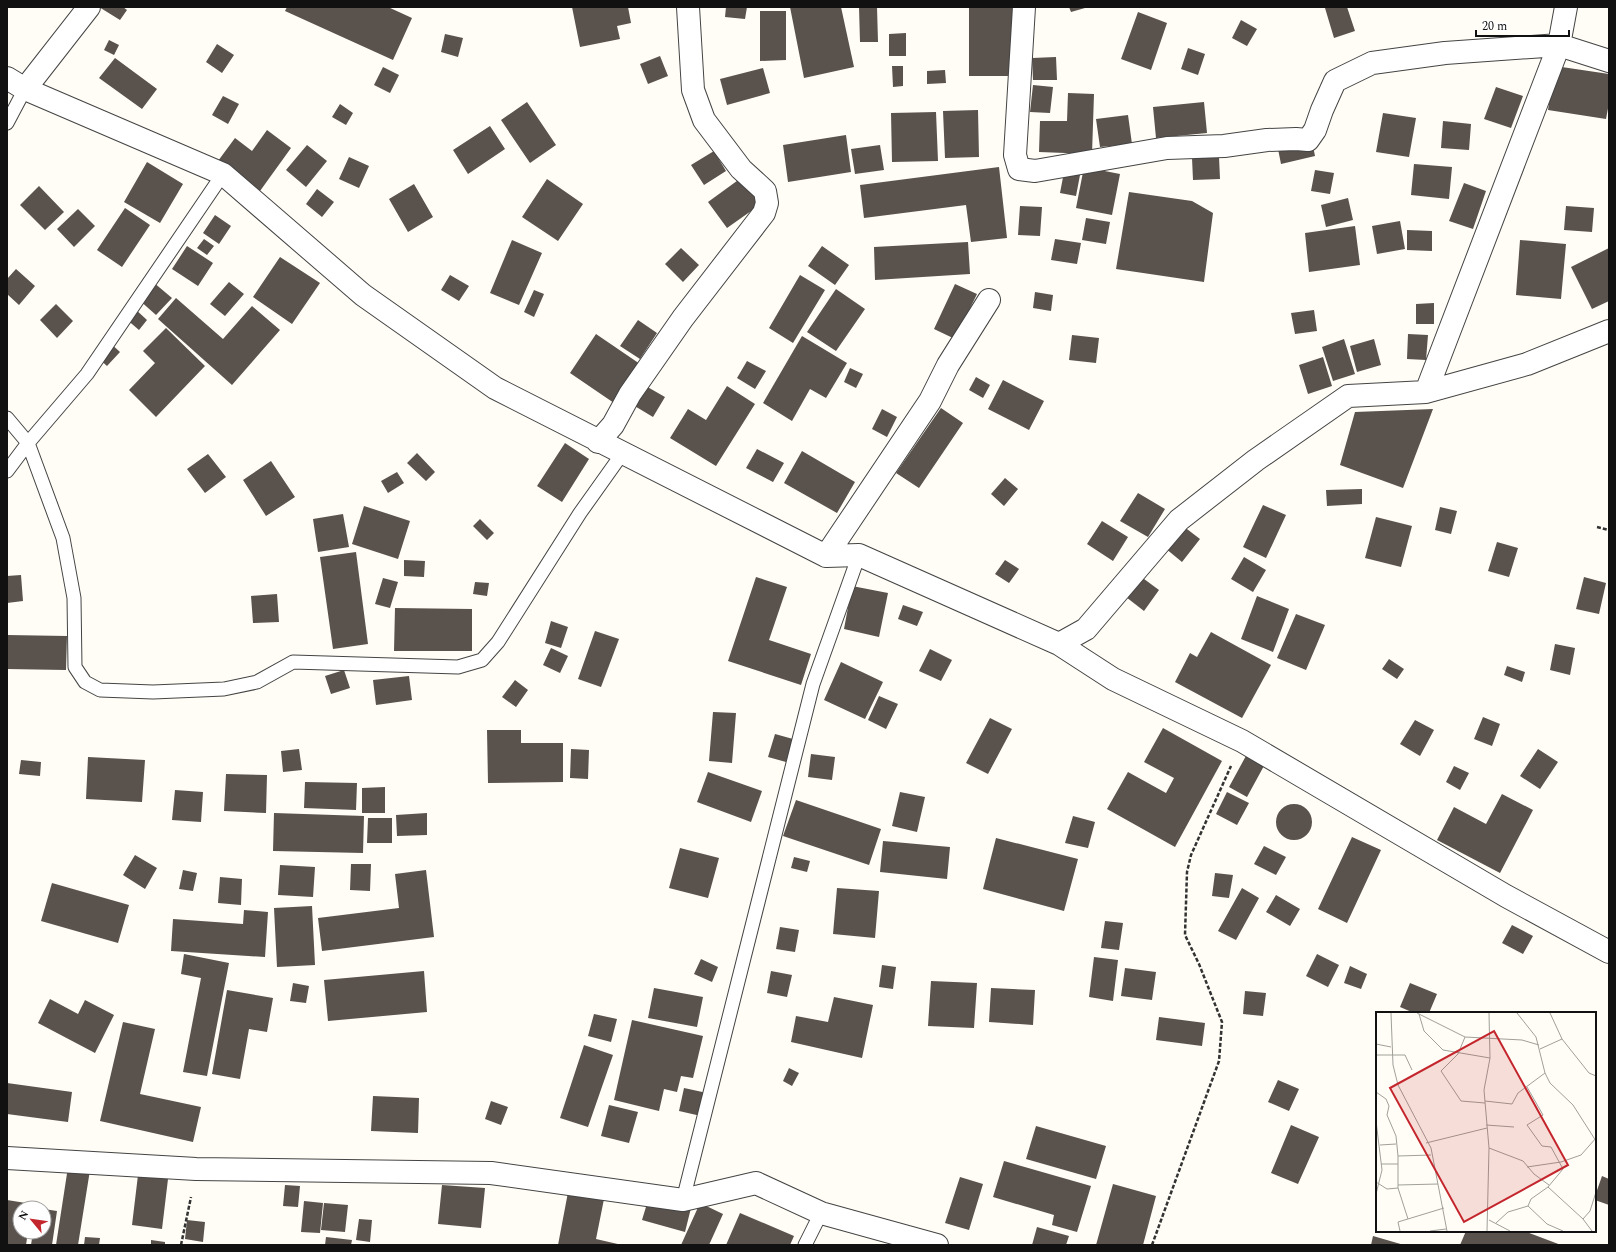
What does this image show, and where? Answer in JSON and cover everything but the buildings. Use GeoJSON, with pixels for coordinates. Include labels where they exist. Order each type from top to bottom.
{"type":"FeatureCollection","features":[{"type":"Feature","properties":{"kind":"street"},"geometry":{"type":"LineString","coordinates":[[88,7],[16,83],[223,174],[363,295],[495,388],[576,429],[598,442],[826,556],[858,555],[1059,644],[1114,679],[1242,741],[1506,896],[1609,952]]}},
{"type":"Feature","properties":{"kind":"street"},"geometry":{"type":"LineString","coordinates":[[598,442],[613,425],[630,394],[683,318],[764,213],[767,203],[765,191],[740,170],[704,120],[693,90],[688,7]]}},
{"type":"Feature","properties":{"kind":"street"},"geometry":{"type":"LineString","coordinates":[[1024,7],[1015,155],[1019,169],[1035,171],[1167,148],[1224,146],[1267,140],[1296,138],[1308,140],[1315,130],[1335,81],[1372,63],[1445,53],[1559,45],[1609,61]]}},
{"type":"Feature","properties":{"kind":"street"},"geometry":{"type":"LineString","coordinates":[[1426,392],[1559,45],[1566,7]]}},
{"type":"Feature","properties":{"kind":"street"},"geometry":{"type":"LineString","coordinates":[[826,556],[930,401],[948,365],[989,300]]}},
{"type":"Feature","properties":{"kind":"street"},"geometry":{"type":"LineString","coordinates":[[1059,644],[1086,629],[1179,520],[1256,460],[1348,396],[1426,392],[1527,364],[1609,331]]}},
{"type":"Feature","properties":{"kind":"street"},"geometry":{"type":"LineString","coordinates":[[7,1158],[196,1169],[491,1173],[683,1200],[756,1183],[821,1213],[937,1245]]}},
{"type":"Feature","properties":{"kind":"lane"},"geometry":{"type":"LineString","coordinates":[[7,123],[16,83]]}},
{"type":"Feature","properties":{"kind":"lane"},"geometry":{"type":"LineString","coordinates":[[7,471],[28,443],[87,374],[223,174]]}},
{"type":"Feature","properties":{"kind":"lane"},"geometry":{"type":"LineString","coordinates":[[7,418],[28,443],[63,538],[74,598],[75,667],[85,682],[100,690],[153,692],[224,689],[257,682],[293,662],[458,667],[482,660],[498,642],[580,513],[622,454]]}},
{"type":"Feature","properties":{"kind":"lane"},"geometry":{"type":"LineString","coordinates":[[683,1200],[813,684],[858,555]]}},
{"type":"Feature","properties":{"kind":"lane"},"geometry":{"type":"LineString","coordinates":[[805,1245],[821,1213]]}},
{"type":"Feature","properties":{"kind":"path"},"geometry":{"type":"LineString","coordinates":[[1597,527],[1609,530]]}},
{"type":"Feature","properties":{"kind":"path"},"geometry":{"type":"LineString","coordinates":[[1152,1245],[1219,1061],[1222,1022],[1199,964],[1185,935],[1187,872],[1191,854],[1242,741]]}},
{"type":"Feature","properties":{"kind":"path"},"geometry":{"type":"LineString","coordinates":[[181,1245],[196,1169]]}}]}
